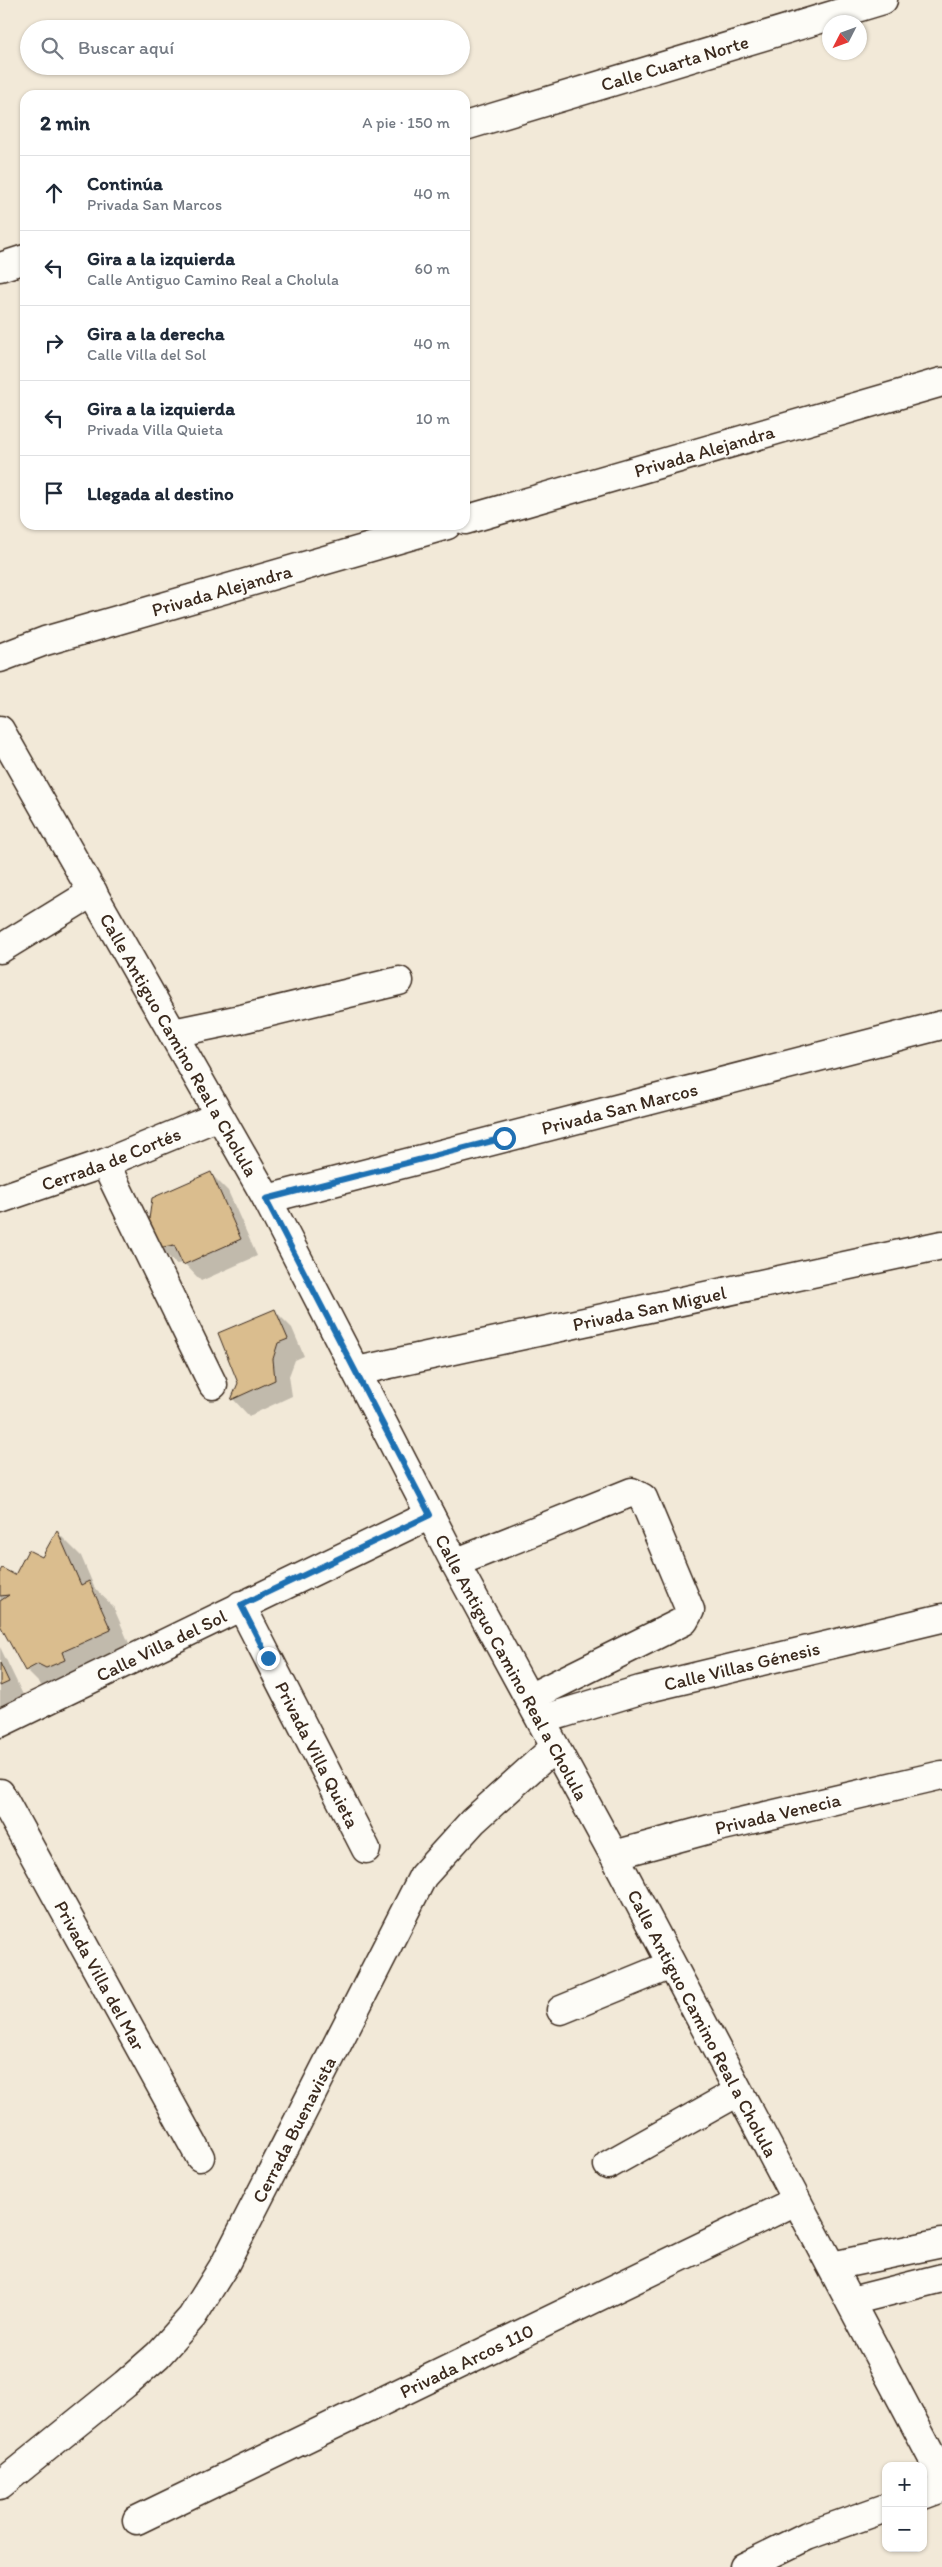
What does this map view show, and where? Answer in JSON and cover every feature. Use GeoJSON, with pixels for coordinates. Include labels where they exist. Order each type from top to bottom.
{"type":"FeatureCollection","features":[{"type":"Feature","properties":{"kind":"street","name":"Calle Cuarta Norte"},"geometry":{"type":"LineString","coordinates":[[470,124],[827,8],[883,0]]}},
{"type":"Feature","properties":{"kind":"street"},"geometry":{"type":"LineString","coordinates":[[0,267],[20,261]]}},
{"type":"Feature","properties":{"kind":"street","name":"Privada Alejandra"},"geometry":{"type":"LineString","coordinates":[[470,519],[942,382]]}},
{"type":"Feature","properties":{"kind":"street","name":"Privada Alejandra"},"geometry":{"type":"LineString","coordinates":[[0,658],[45,641],[430,530]]}},
{"type":"Feature","properties":{"kind":"street","name":"Calle Antiguo Camino Real a Cholula"},"geometry":{"type":"LineString","coordinates":[[0,730],[266,1199],[357,1371],[455,1563],[614,1855],[942,2476]]}},
{"type":"Feature","properties":{"kind":"street"},"geometry":{"type":"LineString","coordinates":[[0,948],[93,892]]}},
{"type":"Feature","properties":{"kind":"street"},"geometry":{"type":"LineString","coordinates":[[173,1033],[241,1019],[399,981]]}},
{"type":"Feature","properties":{"kind":"street","name":"Privada San Marcos"},"geometry":{"type":"LineString","coordinates":[[266,1199],[942,1024]]}},
{"type":"Feature","properties":{"kind":"street","name":"Cerrada de Cortés"},"geometry":{"type":"LineString","coordinates":[[0,1199],[105,1163],[218,1116]]}},
{"type":"Feature","properties":{"kind":"street"},"geometry":{"type":"LineString","coordinates":[[105,1163],[214,1385]]}},
{"type":"Feature","properties":{"kind":"street","name":"Privada San Miguel"},"geometry":{"type":"LineString","coordinates":[[357,1371],[942,1245]]}},
{"type":"Feature","properties":{"kind":"street"},"geometry":{"type":"LineString","coordinates":[[455,1563],[632,1492],[644,1498],[690,1610],[688,1616],[684,1621],[535,1709]]}},
{"type":"Feature","properties":{"kind":"street","name":"Calle Villa del Sol"},"geometry":{"type":"LineString","coordinates":[[0,1723],[430,1515]]}},
{"type":"Feature","properties":{"kind":"street","name":"Privada Villa Quieta"},"geometry":{"type":"LineString","coordinates":[[241,1605],[366,1849]]}},
{"type":"Feature","properties":{"kind":"street","name":"Calle Villas Génesis"},"geometry":{"type":"LineString","coordinates":[[535,1709],[640,1690],[942,1618]]}},
{"type":"Feature","properties":{"kind":"street","name":"Cerrada Buenavista"},"geometry":{"type":"LineString","coordinates":[[0,2485],[125,2384],[158,2354],[192,2317],[226,2264],[423,1876],[473,1821],[555,1747]]}},
{"type":"Feature","properties":{"kind":"street","name":"Privada Venecia"},"geometry":{"type":"LineString","coordinates":[[614,1855],[720,1827],[942,1775]]}},
{"type":"Feature","properties":{"kind":"street","name":"Privada Villa del Mar"},"geometry":{"type":"LineString","coordinates":[[0,1793],[200,2157]]}},
{"type":"Feature","properties":{"kind":"street"},"geometry":{"type":"LineString","coordinates":[[561,2010],[671,1964]]}},
{"type":"Feature","properties":{"kind":"street"},"geometry":{"type":"LineString","coordinates":[[608,2165],[738,2092]]}},
{"type":"Feature","properties":{"kind":"street","name":"Privada Arcos 110"},"geometry":{"type":"LineString","coordinates":[[137,2520],[796,2201]]}},
{"type":"Feature","properties":{"kind":"street"},"geometry":{"type":"LineString","coordinates":[[832,2266],[942,2243]]}},
{"type":"Feature","properties":{"kind":"street"},"geometry":{"type":"LineString","coordinates":[[851,2301],[942,2278]]}},
{"type":"Feature","properties":{"kind":"street"},"geometry":{"type":"LineString","coordinates":[[927,2494],[942,2488]]}},
{"type":"Feature","properties":{"kind":"street"},"geometry":{"type":"LineString","coordinates":[[744,2567],[807,2536],[882,2509]]}},
{"type":"Feature","properties":{"kind":"building"},"geometry":{"type":"Polygon","coordinates":[[[211,1172],[241,1239],[183,1265],[174,1245],[158,1248],[148,1226],[152,1198],[211,1172]]]}},
{"type":"Feature","properties":{"kind":"building"},"geometry":{"type":"Polygon","coordinates":[[[275,1309],[288,1339],[278,1343],[273,1359],[275,1380],[231,1400],[238,1383],[218,1333],[275,1309]]]}},
{"type":"Feature","properties":{"kind":"building"},"geometry":{"type":"Polygon","coordinates":[[[57,1530],[81,1585],[89,1581],[111,1630],[62,1652],[65,1660],[46,1668],[38,1664],[25,1671],[0,1625],[0,1601],[9,1595],[0,1596],[0,1571],[2,1568],[15,1575],[28,1550],[42,1557],[57,1530]]]}},
{"type":"Feature","properties":{"kind":"building"},"geometry":{"type":"Polygon","coordinates":[[[0,1663],[9,1682],[0,1686],[0,1663]]]}},
{"type":"Feature","properties":{"kind":"route"},"geometry":{"type":"LineString","coordinates":[[268,1658],[241,1605],[430,1515],[357,1371],[266,1199],[504,1138]]}}]}
